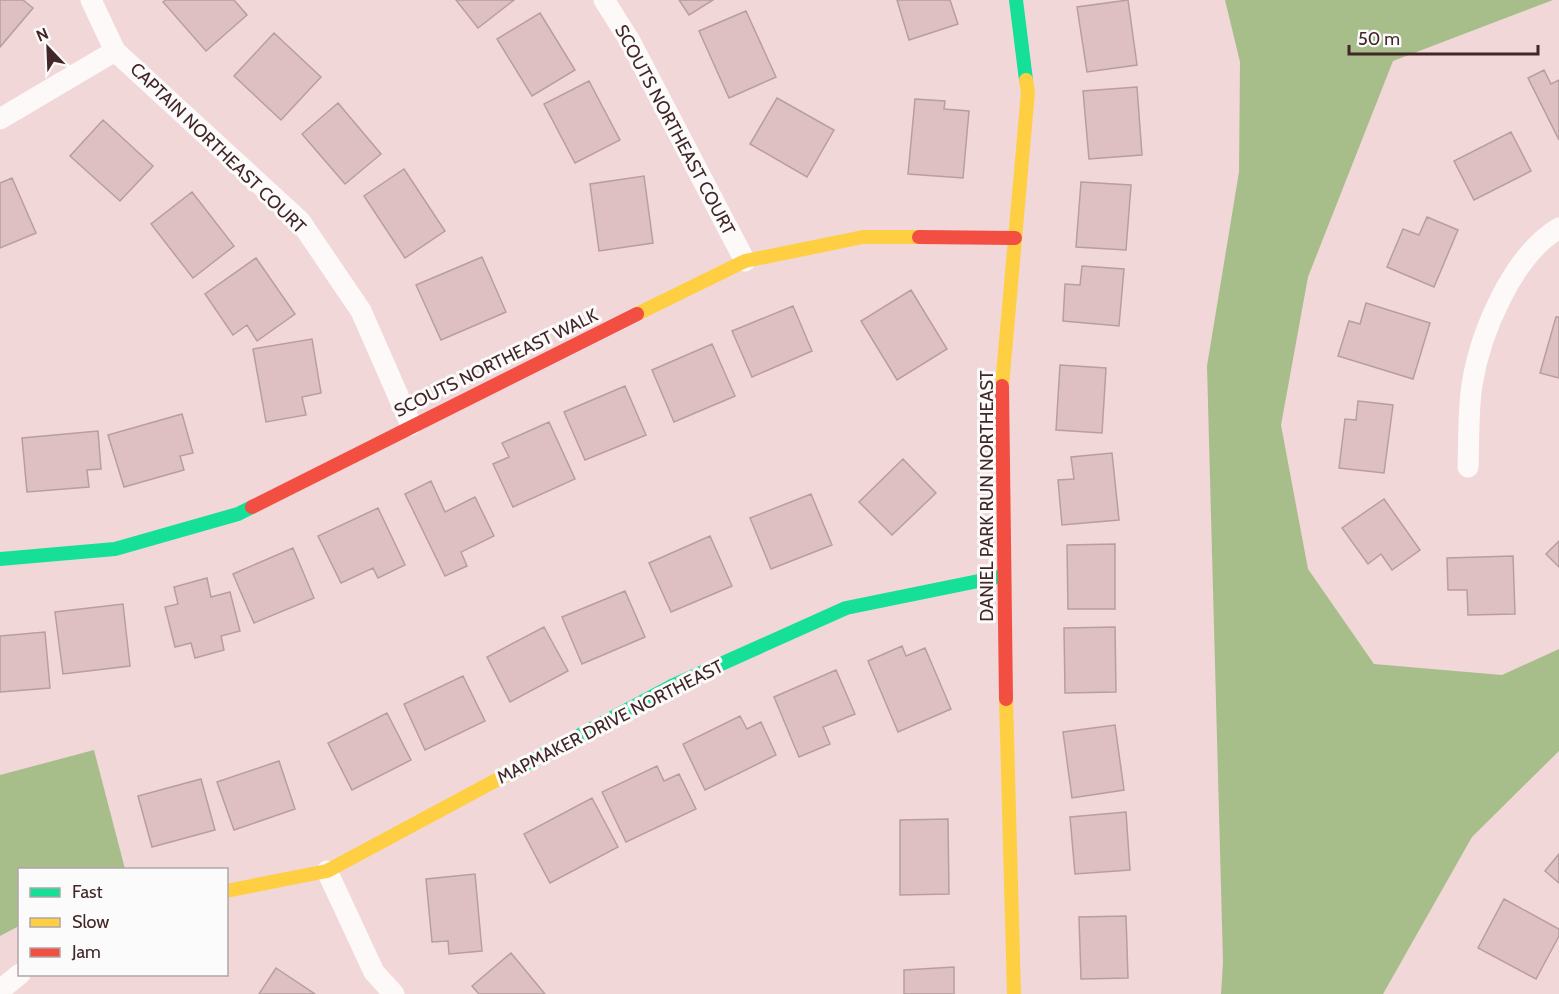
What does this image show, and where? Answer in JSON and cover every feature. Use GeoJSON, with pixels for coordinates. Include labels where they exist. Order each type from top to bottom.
{"type":"FeatureCollection","features":[{"type":"Feature","properties":{"kind":"street","name":"CAPTAIN NORTHEAST COURT"},"geometry":{"type":"LineString","coordinates":[[91,0],[115,51],[300,221],[361,311],[411,425]]}},
{"type":"Feature","properties":{"kind":"street","name":"SCOUTS NORTHEAST COURT"},"geometry":{"type":"LineString","coordinates":[[604,0],[630,41],[745,261]]}},
{"type":"Feature","properties":{"kind":"street","name":"DANIEL PARK RUN NORTHEAST"},"geometry":{"type":"LineString","coordinates":[[1014,994],[1002,390],[1028,92],[1016,0]]}},
{"type":"Feature","properties":{"kind":"street"},"geometry":{"type":"LineString","coordinates":[[0,119],[115,51]]}},
{"type":"Feature","properties":{"kind":"street"},"geometry":{"type":"LineString","coordinates":[[1467,467],[1472,384],[1488,327],[1519,265],[1549,234],[1559,228]]}},
{"type":"Feature","properties":{"kind":"street","name":"SCOUTS NORTHEAST WALK"},"geometry":{"type":"LineString","coordinates":[[0,559],[115,549],[238,514],[411,425],[745,261],[863,237],[1015,237]]}},
{"type":"Feature","properties":{"kind":"street","name":"MAPMAKER DRIVE NORTHEAST"},"geometry":{"type":"LineString","coordinates":[[228,891],[327,871],[672,686],[846,608],[1004,576]]}},
{"type":"Feature","properties":{"kind":"street"},"geometry":{"type":"LineString","coordinates":[[327,871],[374,972],[394,994]]}},
{"type":"Feature","properties":{"kind":"street"},"geometry":{"type":"LineString","coordinates":[[0,990],[19,976]]}},
{"type":"Feature","properties":{"kind":"green space"},"geometry":{"type":"Polygon","coordinates":[[[1225,0],[1553,0],[1393,61],[1308,277],[1281,425],[1308,569],[1374,664],[1502,675],[1559,649],[1559,751],[1472,837],[1383,994],[1221,994],[1223,962],[1207,366],[1239,172],[1240,62],[1225,0]]]}},
{"type":"Feature","properties":{"kind":"green space"},"geometry":{"type":"Polygon","coordinates":[[[94,750],[125,868],[18,868],[18,927],[0,936],[0,775],[94,750]]]}},
{"type":"Feature","properties":{"kind":"building"},"geometry":{"type":"Polygon","coordinates":[[[0,0],[23,0],[33,8],[0,47],[0,0]]]}},
{"type":"Feature","properties":{"kind":"building"},"geometry":{"type":"Polygon","coordinates":[[[166,0],[234,0],[247,15],[206,51],[163,2],[166,0]]]}},
{"type":"Feature","properties":{"kind":"building"},"geometry":{"type":"Polygon","coordinates":[[[456,0],[514,0],[478,28],[456,0]]]}},
{"type":"Feature","properties":{"kind":"building"},"geometry":{"type":"Polygon","coordinates":[[[679,0],[713,0],[689,15],[679,0]]]}},
{"type":"Feature","properties":{"kind":"building"},"geometry":{"type":"Polygon","coordinates":[[[897,0],[950,0],[958,24],[909,40],[897,0]]]}},
{"type":"Feature","properties":{"kind":"building"},"geometry":{"type":"Polygon","coordinates":[[[1128,0],[1137,65],[1087,72],[1077,7],[1128,0]]]}},
{"type":"Feature","properties":{"kind":"building"},"geometry":{"type":"Polygon","coordinates":[[[746,11],[776,77],[729,98],[699,31],[746,11]]]}},
{"type":"Feature","properties":{"kind":"building"},"geometry":{"type":"Polygon","coordinates":[[[540,13],[575,70],[532,96],[497,39],[540,13]]]}},
{"type":"Feature","properties":{"kind":"building"},"geometry":{"type":"Polygon","coordinates":[[[274,33],[321,77],[281,120],[234,76],[274,33]]]}},
{"type":"Feature","properties":{"kind":"building"},"geometry":{"type":"Polygon","coordinates":[[[1544,70],[1551,84],[1559,80],[1559,140],[1528,78],[1544,70]]]}},
{"type":"Feature","properties":{"kind":"building"},"geometry":{"type":"Polygon","coordinates":[[[589,81],[620,140],[575,163],[544,104],[589,81]]]}},
{"type":"Feature","properties":{"kind":"building"},"geometry":{"type":"Polygon","coordinates":[[[1137,87],[1142,155],[1089,159],[1083,91],[1137,87]]]}},
{"type":"Feature","properties":{"kind":"building"},"geometry":{"type":"Polygon","coordinates":[[[777,98],[834,130],[807,177],[750,144],[777,98]]]}},
{"type":"Feature","properties":{"kind":"building"},"geometry":{"type":"Polygon","coordinates":[[[915,99],[945,101],[944,109],[969,111],[963,178],[908,174],[915,99]]]}},
{"type":"Feature","properties":{"kind":"building"},"geometry":{"type":"Polygon","coordinates":[[[338,103],[381,154],[345,184],[302,134],[338,103]]]}},
{"type":"Feature","properties":{"kind":"building"},"geometry":{"type":"Polygon","coordinates":[[[103,120],[153,166],[120,201],[70,156],[103,120]]]}},
{"type":"Feature","properties":{"kind":"building"},"geometry":{"type":"Polygon","coordinates":[[[1511,132],[1531,171],[1474,200],[1454,161],[1511,132]]]}},
{"type":"Feature","properties":{"kind":"building"},"geometry":{"type":"Polygon","coordinates":[[[404,169],[445,231],[405,258],[364,196],[404,169]]]}},
{"type":"Feature","properties":{"kind":"building"},"geometry":{"type":"Polygon","coordinates":[[[644,176],[653,243],[599,251],[590,184],[644,176]]]}},
{"type":"Feature","properties":{"kind":"building"},"geometry":{"type":"Polygon","coordinates":[[[12,178],[36,233],[0,248],[0,183],[12,178]]]}},
{"type":"Feature","properties":{"kind":"building"},"geometry":{"type":"Polygon","coordinates":[[[1081,182],[1131,185],[1126,250],[1076,247],[1081,182]]]}},
{"type":"Feature","properties":{"kind":"building"},"geometry":{"type":"Polygon","coordinates":[[[192,192],[234,246],[193,278],[151,224],[192,192]]]}},
{"type":"Feature","properties":{"kind":"building"},"geometry":{"type":"Polygon","coordinates":[[[1427,217],[1458,230],[1434,287],[1387,267],[1403,229],[1419,235],[1427,217]]]}},
{"type":"Feature","properties":{"kind":"building"},"geometry":{"type":"Polygon","coordinates":[[[482,257],[506,312],[441,340],[416,285],[482,257]]]}},
{"type":"Feature","properties":{"kind":"building"},"geometry":{"type":"Polygon","coordinates":[[[256,258],[295,314],[257,341],[247,325],[233,335],[205,294],[256,258]]]}},
{"type":"Feature","properties":{"kind":"building"},"geometry":{"type":"Polygon","coordinates":[[[1082,266],[1124,269],[1119,326],[1063,321],[1065,284],[1080,285],[1082,266]]]}},
{"type":"Feature","properties":{"kind":"building"},"geometry":{"type":"Polygon","coordinates":[[[911,290],[947,349],[897,380],[861,321],[911,290]]]}},
{"type":"Feature","properties":{"kind":"building"},"geometry":{"type":"Polygon","coordinates":[[[1366,303],[1430,323],[1413,379],[1338,356],[1349,321],[1360,324],[1366,303]]]}},
{"type":"Feature","properties":{"kind":"building"},"geometry":{"type":"Polygon","coordinates":[[[793,306],[812,351],[752,377],[732,331],[793,306]]]}},
{"type":"Feature","properties":{"kind":"building"},"geometry":{"type":"Polygon","coordinates":[[[1556,317],[1559,317],[1559,378],[1540,373],[1556,317]]]}},
{"type":"Feature","properties":{"kind":"building"},"geometry":{"type":"Polygon","coordinates":[[[312,339],[321,393],[302,397],[306,415],[266,422],[253,349],[312,339]]]}},
{"type":"Feature","properties":{"kind":"building"},"geometry":{"type":"Polygon","coordinates":[[[712,344],[735,396],[674,422],[652,370],[712,344]]]}},
{"type":"Feature","properties":{"kind":"building"},"geometry":{"type":"Polygon","coordinates":[[[1060,365],[1106,368],[1102,433],[1056,430],[1060,365]]]}},
{"type":"Feature","properties":{"kind":"building"},"geometry":{"type":"Polygon","coordinates":[[[625,386],[646,435],[585,460],[564,412],[625,386]]]}},
{"type":"Feature","properties":{"kind":"building"},"geometry":{"type":"Polygon","coordinates":[[[1358,401],[1393,405],[1384,473],[1339,468],[1345,419],[1356,420],[1358,401]]]}},
{"type":"Feature","properties":{"kind":"building"},"geometry":{"type":"Polygon","coordinates":[[[182,414],[193,453],[180,456],[184,470],[124,487],[108,435],[182,414]]]}},
{"type":"Feature","properties":{"kind":"building"},"geometry":{"type":"Polygon","coordinates":[[[549,422],[575,479],[513,507],[493,464],[509,457],[502,443],[549,422]]]}},
{"type":"Feature","properties":{"kind":"building"},"geometry":{"type":"Polygon","coordinates":[[[98,431],[101,469],[87,470],[89,487],[27,492],[22,438],[98,431]]]}},
{"type":"Feature","properties":{"kind":"building"},"geometry":{"type":"Polygon","coordinates":[[[1112,453],[1119,520],[1062,525],[1058,480],[1074,479],[1071,457],[1112,453]]]}},
{"type":"Feature","properties":{"kind":"building"},"geometry":{"type":"Polygon","coordinates":[[[903,459],[936,493],[892,535],[859,502],[903,459]]]}},
{"type":"Feature","properties":{"kind":"building"},"geometry":{"type":"Polygon","coordinates":[[[431,481],[445,512],[475,497],[494,536],[461,552],[467,566],[445,576],[405,494],[431,481]]]}},
{"type":"Feature","properties":{"kind":"building"},"geometry":{"type":"Polygon","coordinates":[[[811,494],[832,545],[771,569],[750,518],[811,494]]]}},
{"type":"Feature","properties":{"kind":"building"},"geometry":{"type":"Polygon","coordinates":[[[1384,499],[1420,550],[1392,570],[1381,554],[1368,564],[1342,528],[1384,499]]]}},
{"type":"Feature","properties":{"kind":"building"},"geometry":{"type":"Polygon","coordinates":[[[378,508],[405,565],[378,578],[373,568],[341,583],[318,536],[378,508]]]}},
{"type":"Feature","properties":{"kind":"building"},"geometry":{"type":"Polygon","coordinates":[[[710,536],[732,586],[671,612],[649,563],[710,536]]]}},
{"type":"Feature","properties":{"kind":"building"},"geometry":{"type":"Polygon","coordinates":[[[1559,541],[1559,567],[1546,554],[1559,541]]]}},
{"type":"Feature","properties":{"kind":"building"},"geometry":{"type":"Polygon","coordinates":[[[1115,544],[1115,609],[1068,609],[1067,545],[1115,544]]]}},
{"type":"Feature","properties":{"kind":"building"},"geometry":{"type":"Polygon","coordinates":[[[293,548],[314,598],[254,623],[233,574],[293,548]]]}},
{"type":"Feature","properties":{"kind":"building"},"geometry":{"type":"Polygon","coordinates":[[[1513,556],[1515,614],[1468,615],[1467,590],[1448,590],[1447,558],[1513,556]]]}},
{"type":"Feature","properties":{"kind":"building"},"geometry":{"type":"Polygon","coordinates":[[[207,578],[211,597],[230,592],[240,631],[221,636],[224,650],[195,658],[191,643],[175,647],[165,607],[178,604],[174,587],[207,578]]]}},
{"type":"Feature","properties":{"kind":"building"},"geometry":{"type":"Polygon","coordinates":[[[625,591],[645,637],[582,664],[562,617],[625,591]]]}},
{"type":"Feature","properties":{"kind":"building"},"geometry":{"type":"Polygon","coordinates":[[[123,604],[130,666],[63,674],[55,612],[123,604]]]}},
{"type":"Feature","properties":{"kind":"building"},"geometry":{"type":"Polygon","coordinates":[[[544,627],[568,671],[510,702],[487,657],[544,627]]]}},
{"type":"Feature","properties":{"kind":"building"},"geometry":{"type":"Polygon","coordinates":[[[1115,627],[1116,692],[1065,693],[1064,628],[1115,627]]]}},
{"type":"Feature","properties":{"kind":"building"},"geometry":{"type":"Polygon","coordinates":[[[45,632],[50,688],[0,692],[0,636],[45,632]]]}},
{"type":"Feature","properties":{"kind":"building"},"geometry":{"type":"Polygon","coordinates":[[[902,646],[906,656],[925,648],[951,709],[898,732],[868,661],[902,646]]]}},
{"type":"Feature","properties":{"kind":"building"},"geometry":{"type":"Polygon","coordinates":[[[836,670],[855,714],[823,727],[830,744],[799,757],[774,697],[836,670]]]}},
{"type":"Feature","properties":{"kind":"building"},"geometry":{"type":"Polygon","coordinates":[[[463,676],[485,721],[425,750],[404,704],[463,676]]]}},
{"type":"Feature","properties":{"kind":"building"},"geometry":{"type":"Polygon","coordinates":[[[387,713],[411,760],[352,790],[328,743],[387,713]]]}},
{"type":"Feature","properties":{"kind":"building"},"geometry":{"type":"Polygon","coordinates":[[[740,716],[747,729],[761,722],[776,755],[705,790],[683,744],[740,716]]]}},
{"type":"Feature","properties":{"kind":"building"},"geometry":{"type":"Polygon","coordinates":[[[1115,725],[1124,790],[1072,798],[1063,732],[1115,725]]]}},
{"type":"Feature","properties":{"kind":"building"},"geometry":{"type":"Polygon","coordinates":[[[279,761],[295,809],[234,830],[217,782],[279,761]]]}},
{"type":"Feature","properties":{"kind":"building"},"geometry":{"type":"Polygon","coordinates":[[[657,766],[664,781],[679,774],[696,809],[626,842],[602,792],[657,766]]]}},
{"type":"Feature","properties":{"kind":"building"},"geometry":{"type":"Polygon","coordinates":[[[201,779],[215,830],[152,847],[138,796],[201,779]]]}},
{"type":"Feature","properties":{"kind":"building"},"geometry":{"type":"Polygon","coordinates":[[[592,798],[618,847],[550,883],[524,834],[592,798]]]}},
{"type":"Feature","properties":{"kind":"building"},"geometry":{"type":"Polygon","coordinates":[[[1126,812],[1130,870],[1075,874],[1070,817],[1126,812]]]}},
{"type":"Feature","properties":{"kind":"building"},"geometry":{"type":"Polygon","coordinates":[[[948,819],[949,894],[900,895],[900,820],[948,819]]]}},
{"type":"Feature","properties":{"kind":"building"},"geometry":{"type":"Polygon","coordinates":[[[1559,854],[1559,883],[1545,871],[1559,854]]]}},
{"type":"Feature","properties":{"kind":"building"},"geometry":{"type":"Polygon","coordinates":[[[475,874],[482,951],[449,954],[448,941],[432,942],[426,879],[475,874]]]}},
{"type":"Feature","properties":{"kind":"building"},"geometry":{"type":"Polygon","coordinates":[[[1504,899],[1559,929],[1559,936],[1536,979],[1478,948],[1504,899]]]}},
{"type":"Feature","properties":{"kind":"building"},"geometry":{"type":"Polygon","coordinates":[[[1126,916],[1128,978],[1081,979],[1079,917],[1126,916]]]}},
{"type":"Feature","properties":{"kind":"building"},"geometry":{"type":"Polygon","coordinates":[[[511,953],[545,994],[479,994],[472,986],[511,953]]]}},
{"type":"Feature","properties":{"kind":"building"},"geometry":{"type":"Polygon","coordinates":[[[954,967],[954,994],[904,994],[904,970],[954,967]]]}},
{"type":"Feature","properties":{"kind":"building"},"geometry":{"type":"Polygon","coordinates":[[[276,968],[315,994],[259,994],[276,968]]]}},
{"type":"Feature","properties":{"kind":"traffic: fast"},"geometry":{"type":"LineString","coordinates":[[1016,0],[1026,80]]}},
{"type":"Feature","properties":{"kind":"traffic: fast"},"geometry":{"type":"LineString","coordinates":[[0,559],[115,549],[238,514],[252,507]]}},
{"type":"Feature","properties":{"kind":"traffic: fast"},"geometry":{"type":"LineString","coordinates":[[515,770],[672,686],[846,608],[1003,576]]}},
{"type":"Feature","properties":{"kind":"traffic: slow"},"geometry":{"type":"LineString","coordinates":[[1002,386],[1028,92],[1026,80]]}},
{"type":"Feature","properties":{"kind":"traffic: slow"},"geometry":{"type":"LineString","coordinates":[[637,314],[745,261],[863,237],[919,237]]}},
{"type":"Feature","properties":{"kind":"traffic: slow"},"geometry":{"type":"LineString","coordinates":[[1006,699],[1014,994]]}},
{"type":"Feature","properties":{"kind":"traffic: slow"},"geometry":{"type":"LineString","coordinates":[[228,891],[327,871],[515,770]]}},
{"type":"Feature","properties":{"kind":"traffic: jam"},"geometry":{"type":"LineString","coordinates":[[919,237],[1015,238]]}},
{"type":"Feature","properties":{"kind":"traffic: jam"},"geometry":{"type":"LineString","coordinates":[[252,507],[637,314]]}},
{"type":"Feature","properties":{"kind":"traffic: jam"},"geometry":{"type":"LineString","coordinates":[[1002,386],[1006,699]]}}]}
